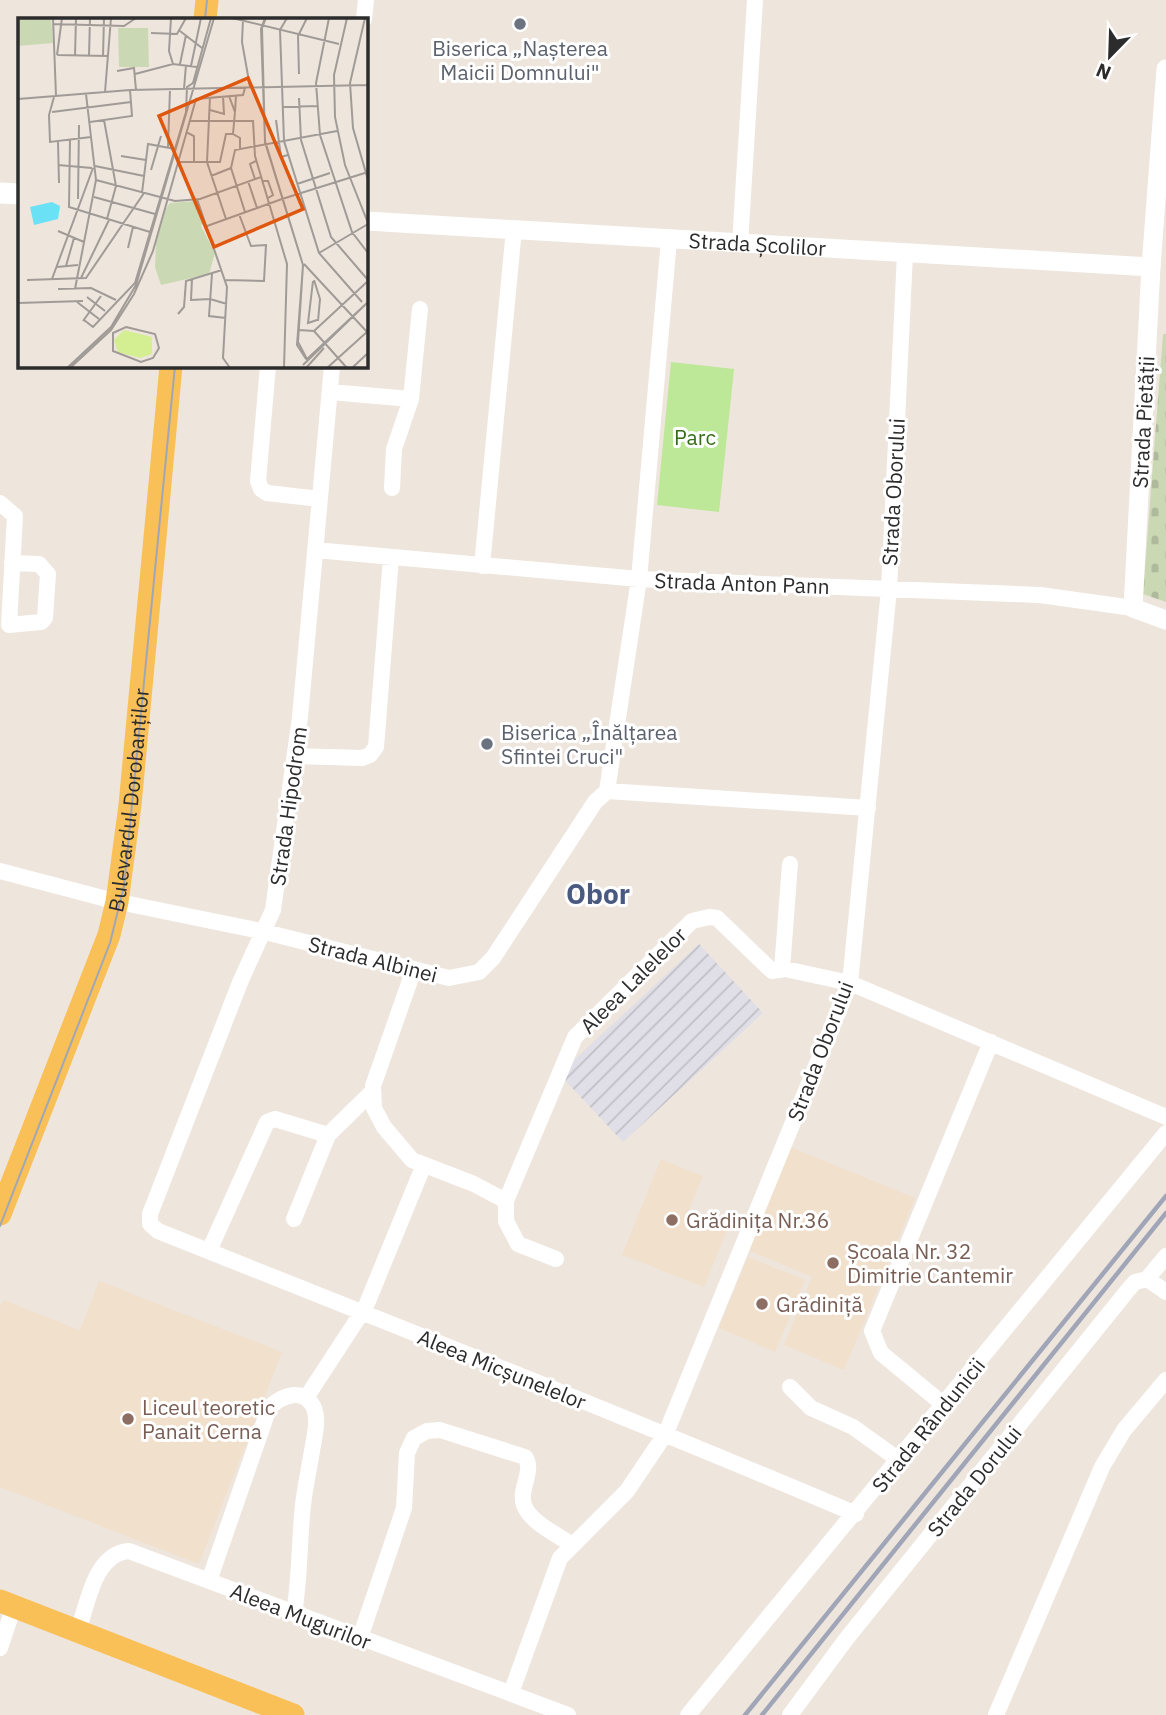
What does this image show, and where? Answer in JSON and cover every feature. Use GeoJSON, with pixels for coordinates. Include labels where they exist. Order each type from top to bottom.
{"type":"FeatureCollection","features":[{"type":"Feature","properties":{"kind":"main road"},"geometry":{"type":"LineString","coordinates":[[205,18],[207,0]]}},
{"type":"Feature","properties":{"kind":"main road"},"geometry":{"type":"LineString","coordinates":[[0,193],[18,194]]}},
{"type":"Feature","properties":{"kind":"main road","name":"Bulevardul Dorobanților"},"geometry":{"type":"LineString","coordinates":[[0,1214],[109,934],[117,902],[131,792],[171,368]]}},
{"type":"Feature","properties":{"kind":"main road"},"geometry":{"type":"LineString","coordinates":[[7,1603],[293,1715]]}},
{"type":"Feature","properties":{"kind":"street"},"geometry":{"type":"LineString","coordinates":[[364,18],[366,0]]}},
{"type":"Feature","properties":{"kind":"street"},"geometry":{"type":"LineString","coordinates":[[740,244],[755,0]]}},
{"type":"Feature","properties":{"kind":"street","name":"Strada Pietății"},"geometry":{"type":"LineString","coordinates":[[1133,608],[1151,267],[1166,69]]}},
{"type":"Feature","properties":{"kind":"street","name":"Strada Școlilor"},"geometry":{"type":"LineString","coordinates":[[368,221],[1151,267]]}},
{"type":"Feature","properties":{"kind":"street"},"geometry":{"type":"LineString","coordinates":[[482,566],[514,229]]}},
{"type":"Feature","properties":{"kind":"street"},"geometry":{"type":"LineString","coordinates":[[669,240],[639,579],[607,791],[868,808]]}},
{"type":"Feature","properties":{"kind":"street","name":"Strada Oborului"},"geometry":{"type":"LineString","coordinates":[[511,1693],[551,1577],[570,1544],[628,1491],[666,1433],[850,982],[888,589],[905,254]]}},
{"type":"Feature","properties":{"kind":"street"},"geometry":{"type":"LineString","coordinates":[[392,488],[394,449],[411,399],[420,309]]}},
{"type":"Feature","properties":{"kind":"street"},"geometry":{"type":"LineString","coordinates":[[268,368],[258,481],[261,489],[267,493],[320,499]]}},
{"type":"Feature","properties":{"kind":"street","name":"Strada Hipodrom"},"geometry":{"type":"LineString","coordinates":[[149,1224],[150,1214],[261,931],[273,911],[289,817],[332,368]]}},
{"type":"Feature","properties":{"kind":"street"},"geometry":{"type":"LineString","coordinates":[[330,392],[411,399]]}},
{"type":"Feature","properties":{"kind":"street"},"geometry":{"type":"LineString","coordinates":[[0,503],[15,516],[12,563]]}},
{"type":"Feature","properties":{"kind":"street","name":"Strada Anton Pann"},"geometry":{"type":"LineString","coordinates":[[315,550],[639,579],[1040,595],[1133,608],[1166,620]]}},
{"type":"Feature","properties":{"kind":"street"},"geometry":{"type":"LineString","coordinates":[[295,756],[362,758],[370,755],[376,747],[391,557]]}},
{"type":"Feature","properties":{"kind":"street","name":"Strada Albinei"},"geometry":{"type":"LineString","coordinates":[[0,872],[117,902],[261,931],[449,978],[479,972],[493,958],[595,802],[607,791]]}},
{"type":"Feature","properties":{"kind":"street"},"geometry":{"type":"LineString","coordinates":[[782,969],[790,864]]}},
{"type":"Feature","properties":{"kind":"street","name":"Aleea Lalelelor"},"geometry":{"type":"LineString","coordinates":[[506,1200],[575,1037],[692,921],[709,916],[717,918],[772,971],[782,969],[850,982],[1166,1116]]}},
{"type":"Feature","properties":{"kind":"street"},"geometry":{"type":"LineString","coordinates":[[414,969],[372,1091],[374,1108],[384,1127],[412,1160],[423,1167],[474,1184],[506,1200],[506,1222],[518,1244],[556,1259]]}},
{"type":"Feature","properties":{"kind":"street"},"geometry":{"type":"LineString","coordinates":[[943,1405],[881,1353],[872,1331],[991,1042]]}},
{"type":"Feature","properties":{"kind":"street"},"geometry":{"type":"LineString","coordinates":[[294,1219],[328,1135],[372,1091]]}},
{"type":"Feature","properties":{"kind":"street"},"geometry":{"type":"LineString","coordinates":[[209,1251],[267,1122],[275,1119],[328,1135]]}},
{"type":"Feature","properties":{"kind":"street","name":"Strada Rândunicii"},"geometry":{"type":"LineString","coordinates":[[688,1715],[856,1514],[1166,1133]]}},
{"type":"Feature","properties":{"kind":"street"},"geometry":{"type":"LineString","coordinates":[[306,1398],[362,1313],[423,1167]]}},
{"type":"Feature","properties":{"kind":"street","name":"Aleea Micșunelelor"},"geometry":{"type":"LineString","coordinates":[[149,1224],[158,1231],[666,1433],[856,1514]]}},
{"type":"Feature","properties":{"kind":"street","name":"Strada Dorului"},"geometry":{"type":"LineString","coordinates":[[790,1715],[847,1638],[1128,1290],[1135,1282],[1147,1279],[1166,1256]]}},
{"type":"Feature","properties":{"kind":"street"},"geometry":{"type":"LineString","coordinates":[[1147,1279],[1166,1292]]}},
{"type":"Feature","properties":{"kind":"street"},"geometry":{"type":"LineString","coordinates":[[996,1715],[1102,1466],[1124,1430],[1166,1380]]}},
{"type":"Feature","properties":{"kind":"street"},"geometry":{"type":"LineString","coordinates":[[790,1387],[811,1408],[853,1427],[899,1460]]}},
{"type":"Feature","properties":{"kind":"street"},"geometry":{"type":"LineString","coordinates":[[209,1581],[269,1408],[280,1397],[292,1394],[306,1398],[314,1408],[316,1426],[303,1502],[299,1587],[294,1614]]}},
{"type":"Feature","properties":{"kind":"street"},"geometry":{"type":"LineString","coordinates":[[360,1638],[404,1508],[407,1453],[414,1438],[427,1431],[440,1430],[525,1457],[529,1467],[522,1494],[524,1506],[533,1517],[570,1544]]}},
{"type":"Feature","properties":{"kind":"street","name":"Aleea Mugurilor"},"geometry":{"type":"LineString","coordinates":[[78,1631],[99,1570],[106,1561],[119,1552],[143,1555],[568,1715]]}},
{"type":"Feature","properties":{"kind":"street"},"geometry":{"type":"LineString","coordinates":[[0,1648],[7,1603]]}},
{"type":"Feature","properties":{"kind":"shaded area"},"geometry":{"type":"Polygon","coordinates":[[[699,944],[763,1013],[623,1142],[559,1074],[699,944]]]}},
{"type":"Feature","properties":{"kind":"shaded area","name":"Școala Nr. 32 Dimitrie Cantemir"},"geometry":{"type":"Polygon","coordinates":[[[788,1146],[915,1198],[844,1370],[784,1345],[812,1277],[745,1249],[788,1146]]]}},
{"type":"Feature","properties":{"kind":"shaded area","name":"Grădinița Nr.36"},"geometry":{"type":"Polygon","coordinates":[[[661,1159],[703,1176],[688,1212],[728,1228],[704,1287],[622,1255],[661,1159]]]}},
{"type":"Feature","properties":{"kind":"shaded area","name":"Grădiniță"},"geometry":{"type":"Polygon","coordinates":[[[748,1257],[805,1280],[775,1352],[719,1328],[748,1257]]]}},
{"type":"Feature","properties":{"kind":"shaded area","name":"Liceul teoretic Panait Cerna"},"geometry":{"type":"Polygon","coordinates":[[[99,1281],[282,1352],[199,1564],[0,1487],[0,1307],[3,1300],[80,1330],[99,1281]]]}},
{"type":"Feature","properties":{"kind":"green space"},"geometry":{"type":"Polygon","coordinates":[[[1163,334],[1166,334],[1166,602],[1143,594],[1163,334]]]}},
{"type":"Feature","properties":{"kind":"green space","name":"Parc"},"geometry":{"type":"Polygon","coordinates":[[[671,362],[734,369],[719,512],[657,505],[671,362]]]}},
{"type":"Feature","properties":{"kind":"tram line"},"geometry":{"type":"LineString","coordinates":[[205,18],[207,0]]}},
{"type":"Feature","properties":{"kind":"tram line"},"geometry":{"type":"LineString","coordinates":[[0,1226],[110,943],[124,886],[175,368]]}},
{"type":"Feature","properties":{"kind":"railway"},"geometry":{"type":"LineString","coordinates":[[745,1715],[1166,1196]]}},
{"type":"Feature","properties":{"kind":"railway"},"geometry":{"type":"LineString","coordinates":[[762,1715],[1166,1213]]}},
{"type":"Feature","properties":{"kind":"place","name":"Biserica „Nașterea Maicii Domnului\""},"geometry":{"type":"Point","coordinates":[520,24]}},
{"type":"Feature","properties":{"kind":"place","name":"Biserica „Înălțarea Sfintei Cruci\""},"geometry":{"type":"Point","coordinates":[487,744]}},
{"type":"Feature","properties":{"kind":"place","name":"Grădinița Nr.36"},"geometry":{"type":"Point","coordinates":[672,1220]}},
{"type":"Feature","properties":{"kind":"place","name":"Școala Nr. 32 Dimitrie Cantemir"},"geometry":{"type":"Point","coordinates":[833,1263]}},
{"type":"Feature","properties":{"kind":"place","name":"Grădiniță"},"geometry":{"type":"Point","coordinates":[762,1304]}},
{"type":"Feature","properties":{"kind":"place","name":"Liceul teoretic Panait Cerna"},"geometry":{"type":"Point","coordinates":[128,1419]}},
{"type":"Feature","properties":{"kind":"district","name":"Obor"},"geometry":{"type":"Point","coordinates":[598,893]}}]}
